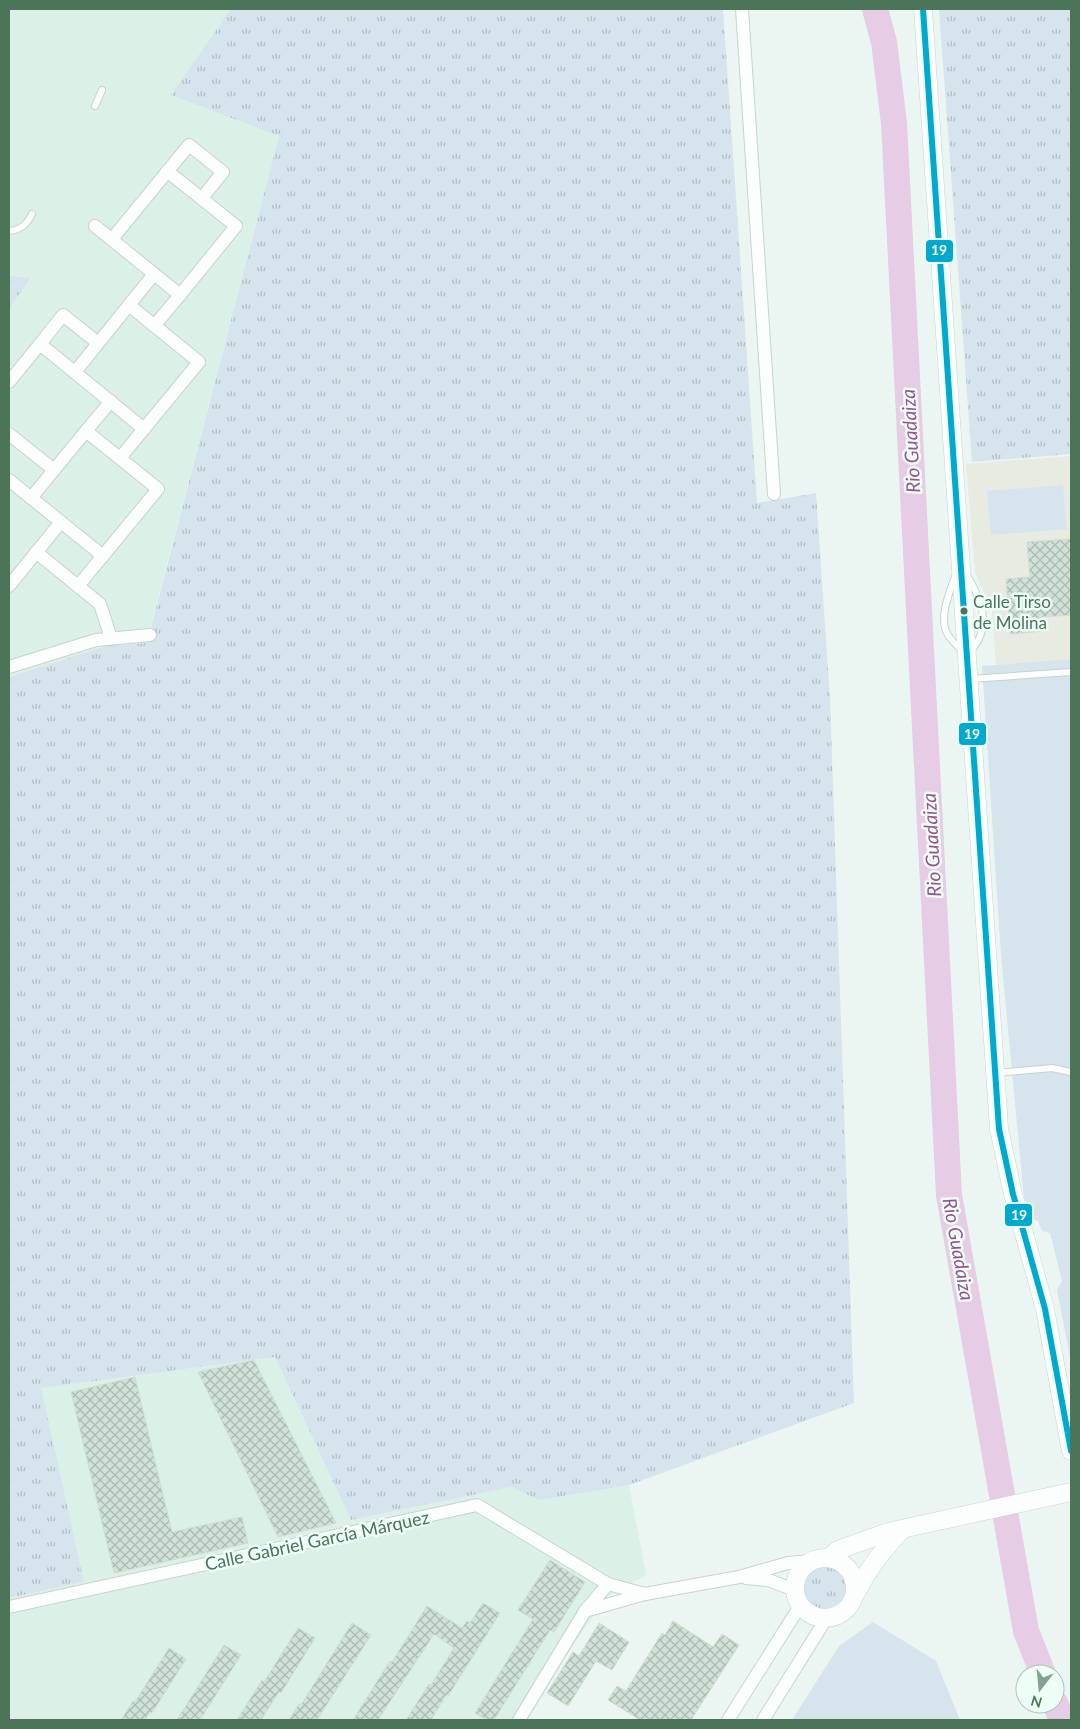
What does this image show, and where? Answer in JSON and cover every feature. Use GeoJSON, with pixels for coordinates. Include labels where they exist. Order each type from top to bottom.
{"type":"FeatureCollection","features":[{"type":"Feature","properties":{"kind":"street"},"geometry":{"type":"LineString","coordinates":[[742,9],[774,494]]}},
{"type":"Feature","properties":{"kind":"street"},"geometry":{"type":"LineString","coordinates":[[923,9],[999,1129],[1013,1194],[1045,1309],[1071,1451]]}},
{"type":"Feature","properties":{"kind":"street"},"geometry":{"type":"LineString","coordinates":[[112,239],[189,145],[223,172],[202,198]]}},
{"type":"Feature","properties":{"kind":"street"},"geometry":{"type":"LineString","coordinates":[[154,326],[236,226],[168,171]]}},
{"type":"Feature","properties":{"kind":"street"},"geometry":{"type":"LineString","coordinates":[[95,226],[180,294]]}},
{"type":"Feature","properties":{"kind":"street"},"geometry":{"type":"LineString","coordinates":[[74,372],[154,274]]}},
{"type":"Feature","properties":{"kind":"street"},"geometry":{"type":"LineString","coordinates":[[120,458],[199,362],[129,305]]}},
{"type":"Feature","properties":{"kind":"street"},"geometry":{"type":"LineString","coordinates":[[9,382],[63,315],[98,343]]}},
{"type":"Feature","properties":{"kind":"street"},"geometry":{"type":"LineString","coordinates":[[40,344],[144,428]]}},
{"type":"Feature","properties":{"kind":"street"},"geometry":{"type":"LineString","coordinates":[[31,498],[111,401]]}},
{"type":"Feature","properties":{"kind":"street"},"geometry":{"type":"LineString","coordinates":[[78,586],[158,489],[86,431]]}},
{"type":"Feature","properties":{"kind":"street"},"geometry":{"type":"LineString","coordinates":[[10,437],[54,470]]}},
{"type":"Feature","properties":{"kind":"street"},"geometry":{"type":"LineString","coordinates":[[9,480],[103,556]]}},
{"type":"Feature","properties":{"kind":"street"},"geometry":{"type":"LineString","coordinates":[[9,586],[60,522]]}},
{"type":"Feature","properties":{"kind":"street"},"geometry":{"type":"LineString","coordinates":[[36,552],[100,604],[111,638]]}},
{"type":"Feature","properties":{"kind":"street"},"geometry":{"type":"LineString","coordinates":[[9,667],[96,640],[150,636]]}},
{"type":"Feature","properties":{"kind":"street"},"geometry":{"type":"LineString","coordinates":[[829,1558],[838,1550],[888,1532],[900,1531],[1071,1492]]}},
{"type":"Feature","properties":{"kind":"street","name":"Calle Gabriel García Márquez"},"geometry":{"type":"LineString","coordinates":[[9,1607],[477,1505],[608,1584],[645,1594]]}},
{"type":"Feature","properties":{"kind":"street"},"geometry":{"type":"LineString","coordinates":[[739,1577],[768,1580],[798,1598],[812,1616],[826,1619],[839,1616],[850,1607],[866,1574],[881,1552],[900,1531]]}},
{"type":"Feature","properties":{"kind":"street"},"geometry":{"type":"LineString","coordinates":[[728,1720],[798,1598],[796,1581],[804,1566],[820,1558],[838,1560],[851,1571],[854,1578],[855,1595]]}},
{"type":"Feature","properties":{"kind":"street"},"geometry":{"type":"LineString","coordinates":[[585,1611],[645,1594],[739,1577],[788,1563],[812,1561]]}},
{"type":"Feature","properties":{"kind":"street"},"geometry":{"type":"LineString","coordinates":[[519,1720],[585,1611],[608,1584]]}},
{"type":"Feature","properties":{"kind":"street"},"geometry":{"type":"LineString","coordinates":[[763,1720],[826,1619]]}},
{"type":"Feature","properties":{"kind":"lane"},"geometry":{"type":"LineString","coordinates":[[96,106],[102,90]]}},
{"type":"Feature","properties":{"kind":"lane"},"geometry":{"type":"LineString","coordinates":[[9,231],[20,228],[27,223],[32,214]]}},
{"type":"Feature","properties":{"kind":"lane"},"geometry":{"type":"LineString","coordinates":[[969,679],[1071,672]]}},
{"type":"Feature","properties":{"kind":"lane"},"geometry":{"type":"LineString","coordinates":[[995,1073],[1052,1068],[1071,1072]]}},
{"type":"Feature","properties":{"kind":"shaded area"},"geometry":{"type":"Polygon","coordinates":[[[9,9],[234,9],[171,95],[279,136],[146,644],[106,646],[9,677],[9,305],[31,279],[9,276],[9,9]]]}},
{"type":"Feature","properties":{"kind":"shaded area"},"geometry":{"type":"Polygon","coordinates":[[[1071,456],[1071,659],[996,665],[992,611],[975,572],[966,464],[1071,456]]]}},
{"type":"Feature","properties":{"kind":"shaded area"},"geometry":{"type":"Polygon","coordinates":[[[275,1357],[351,1520],[511,1487],[539,1500],[629,1485],[646,1575],[606,1598],[521,1720],[9,1720],[9,1598],[84,1582],[40,1388],[275,1357]]]}},
{"type":"Feature","properties":{"kind":"green space"},"geometry":{"type":"Polygon","coordinates":[[[231,9],[723,9],[757,503],[816,493],[830,698],[854,1403],[629,1485],[539,1500],[511,1487],[351,1520],[275,1357],[41,1388],[84,1582],[9,1598],[9,677],[106,646],[147,643],[279,136],[171,95],[231,9]]]}},
{"type":"Feature","properties":{"kind":"green space"},"geometry":{"type":"Polygon","coordinates":[[[939,9],[1071,9],[1071,454],[972,462],[939,9]]]}},
{"type":"Feature","properties":{"kind":"green space"},"geometry":{"type":"Polygon","coordinates":[[[9,276],[31,278],[9,308],[9,276]]]}},
{"type":"Feature","properties":{"kind":"green space"},"geometry":{"type":"Polygon","coordinates":[[[1063,485],[1067,529],[991,535],[987,491],[1063,485]]]}},
{"type":"Feature","properties":{"kind":"green space"},"geometry":{"type":"Polygon","coordinates":[[[1071,659],[1071,1363],[1057,1290],[1062,1281],[1050,1233],[1042,1231],[1024,1198],[1001,955],[982,666],[1071,659]]]}},
{"type":"Feature","properties":{"kind":"green space"},"geometry":{"type":"Polygon","coordinates":[[[822,1566],[830,1566],[842,1572],[848,1588],[842,1604],[830,1610],[822,1610],[810,1604],[804,1592],[804,1584],[810,1572],[822,1566]]]}},
{"type":"Feature","properties":{"kind":"green space"},"geometry":{"type":"Polygon","coordinates":[[[873,1622],[936,1661],[960,1720],[792,1720],[839,1646],[873,1622]]]}},
{"type":"Feature","properties":{"kind":"building"},"geometry":{"type":"Polygon","coordinates":[[[1071,539],[1071,615],[1043,617],[1044,631],[1010,634],[1006,579],[1030,577],[1027,542],[1071,539]]]}},
{"type":"Feature","properties":{"kind":"building"},"geometry":{"type":"Polygon","coordinates":[[[254,1360],[336,1523],[278,1537],[198,1372],[254,1360]]]}},
{"type":"Feature","properties":{"kind":"building"},"geometry":{"type":"Polygon","coordinates":[[[135,1377],[172,1532],[242,1517],[248,1543],[114,1573],[71,1392],[135,1377]]]}},
{"type":"Feature","properties":{"kind":"building"},"geometry":{"type":"Polygon","coordinates":[[[550,1560],[585,1582],[554,1632],[550,1630],[494,1720],[487,1720],[475,1713],[533,1619],[518,1610],[550,1560]]]}},
{"type":"Feature","properties":{"kind":"building"},"geometry":{"type":"Polygon","coordinates":[[[483,1603],[500,1613],[431,1720],[406,1720],[454,1648],[434,1634],[378,1720],[353,1720],[427,1606],[462,1628],[467,1621],[470,1623],[483,1603]]]}},
{"type":"Feature","properties":{"kind":"building"},"geometry":{"type":"Polygon","coordinates":[[[673,1621],[713,1647],[722,1634],[739,1645],[691,1720],[640,1720],[608,1700],[617,1686],[626,1691],[662,1633],[665,1635],[673,1621]]]}},
{"type":"Feature","properties":{"kind":"building"},"geometry":{"type":"Polygon","coordinates":[[[352,1623],[371,1635],[317,1720],[289,1720],[299,1704],[301,1705],[352,1623]]]}},
{"type":"Feature","properties":{"kind":"building"},"geometry":{"type":"Polygon","coordinates":[[[599,1623],[629,1642],[612,1670],[596,1661],[568,1706],[547,1693],[573,1652],[579,1656],[599,1623]]]}},
{"type":"Feature","properties":{"kind":"building"},"geometry":{"type":"Polygon","coordinates":[[[298,1628],[315,1638],[281,1693],[279,1692],[261,1720],[237,1720],[262,1680],[264,1682],[298,1628]]]}},
{"type":"Feature","properties":{"kind":"building"},"geometry":{"type":"Polygon","coordinates":[[[224,1645],[241,1655],[200,1720],[177,1720],[224,1645]]]}},
{"type":"Feature","properties":{"kind":"building"},"geometry":{"type":"Polygon","coordinates":[[[169,1648],[186,1659],[152,1713],[150,1712],[145,1720],[121,1720],[133,1701],[135,1702],[169,1648]]]}},
{"type":"Feature","properties":{"kind":"waterway","name":"Rio Guadaiza"},"geometry":{"type":"LineString","coordinates":[[875,9],[884,42],[894,123],[949,1195],[1026,1631],[1039,1664]]}},
{"type":"Feature","properties":{"kind":"waterway","name":"Rio Guadaiza"},"geometry":{"type":"LineString","coordinates":[[1060,1714],[1062,1720]]}},
{"type":"Feature","properties":{"kind":"transit line","name":"19"},"geometry":{"type":"LineString","coordinates":[[923,9],[999,1129],[1013,1194],[1045,1309],[1071,1451]]}},
{"type":"Feature","properties":{"kind":"place","name":"Calle Tirso de Molina"},"geometry":{"type":"Point","coordinates":[964,611]}}]}
